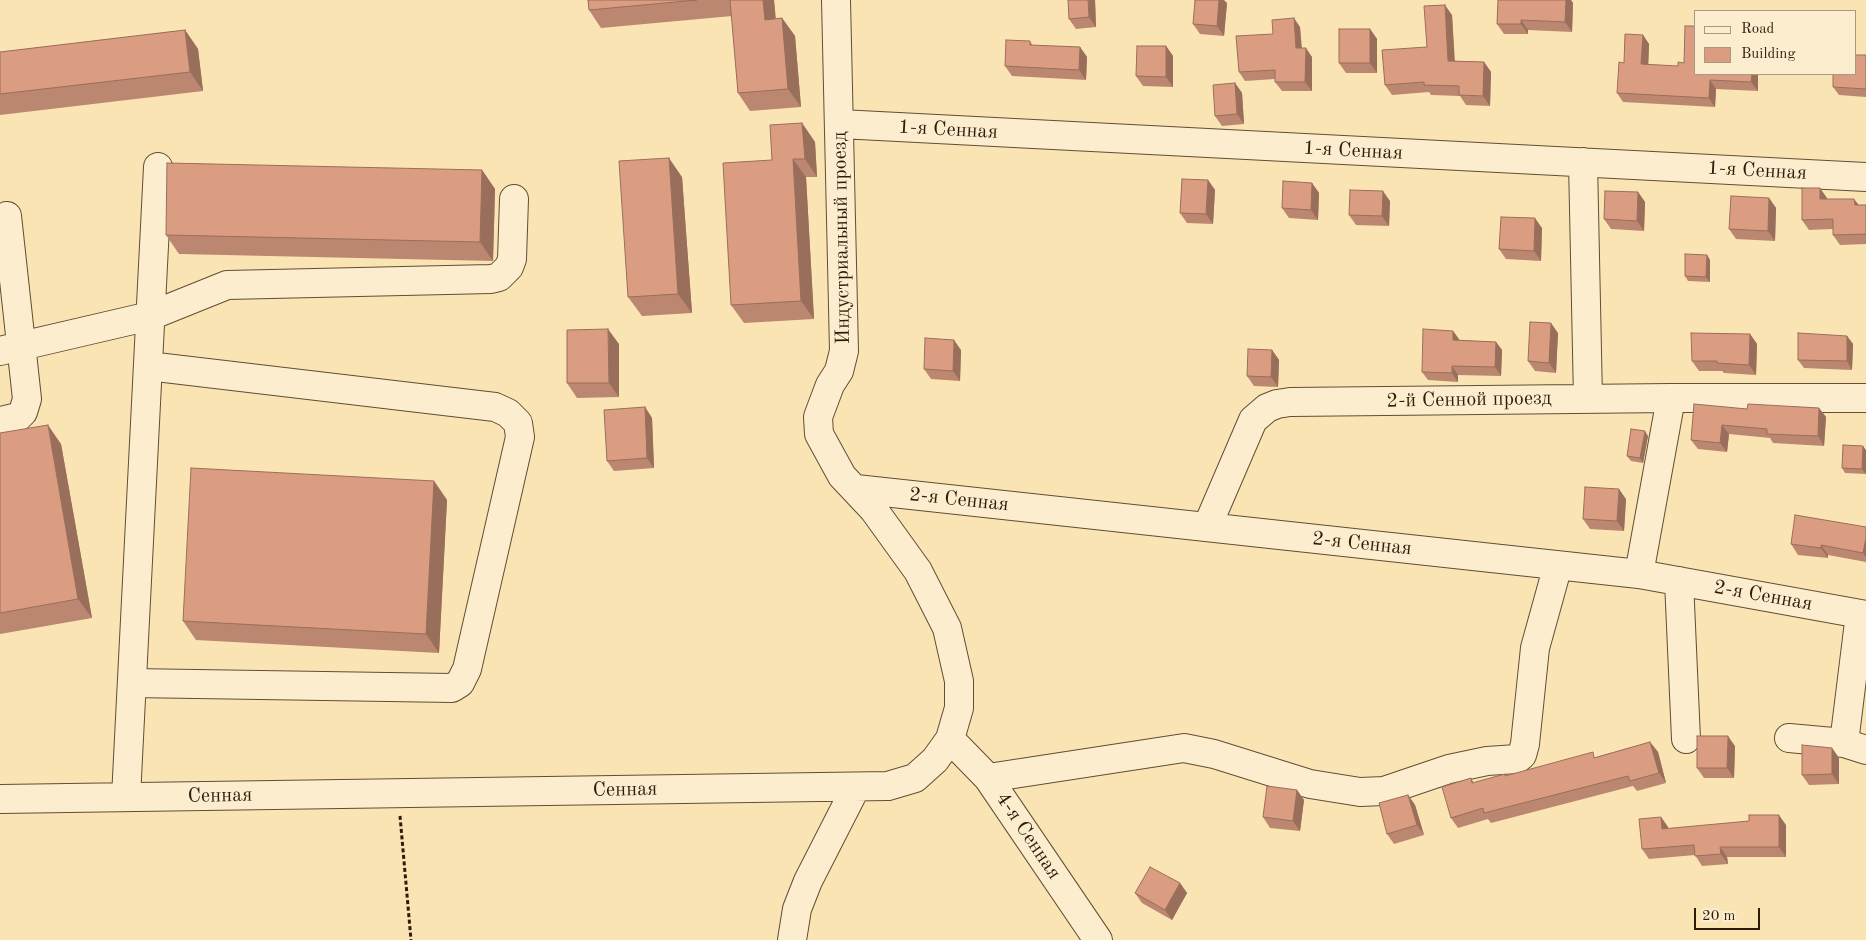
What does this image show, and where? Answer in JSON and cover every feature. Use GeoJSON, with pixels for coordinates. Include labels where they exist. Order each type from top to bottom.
{"type":"FeatureCollection","features":[{"type":"Feature","properties":{"kind":"street","name":"Индустриальный проезд"},"geometry":{"type":"LineString","coordinates":[[836,0],[844,351],[839,371],[824,400],[818,417],[819,434],[842,476],[856,489]]}},
{"type":"Feature","properties":{"kind":"street","name":"1-я Сенная"},"geometry":{"type":"LineString","coordinates":[[840,124],[1866,177]]}},
{"type":"Feature","properties":{"kind":"street"},"geometry":{"type":"LineString","coordinates":[[1583,162],[1588,399]]}},
{"type":"Feature","properties":{"kind":"street"},"geometry":{"type":"LineString","coordinates":[[126,797],[158,167]]}},
{"type":"Feature","properties":{"kind":"street"},"geometry":{"type":"LineString","coordinates":[[10,349],[150,316],[227,284],[491,279],[499,277],[509,267],[512,259],[514,199]]}},
{"type":"Feature","properties":{"kind":"street"},"geometry":{"type":"LineString","coordinates":[[0,422],[18,417],[26,406],[10,349],[7,216]]}},
{"type":"Feature","properties":{"kind":"street"},"geometry":{"type":"LineString","coordinates":[[132,683],[452,688],[460,682],[467,669],[520,437],[518,423],[508,413],[495,407],[148,366]]}},
{"type":"Feature","properties":{"kind":"street"},"geometry":{"type":"LineString","coordinates":[[1639,574],[1671,398]]}},
{"type":"Feature","properties":{"kind":"street","name":"2-й Сенной проезд"},"geometry":{"type":"LineString","coordinates":[[1208,527],[1253,420],[1267,408],[1290,402],[1866,398]]}},
{"type":"Feature","properties":{"kind":"street","name":"2-я Сенная"},"geometry":{"type":"LineString","coordinates":[[856,489],[1639,574],[1863,614]]}},
{"type":"Feature","properties":{"kind":"street","name":"Сенная"},"geometry":{"type":"LineString","coordinates":[[0,799],[856,787],[888,786],[914,778],[935,760],[950,739],[959,708],[959,681],[947,628],[918,571],[895,537],[856,489]]}},
{"type":"Feature","properties":{"kind":"street"},"geometry":{"type":"LineString","coordinates":[[988,778],[1184,748],[1214,754],[1310,784],[1360,792],[1384,791],[1449,769],[1487,761],[1517,759],[1522,755],[1526,744],[1535,648],[1558,565]]}},
{"type":"Feature","properties":{"kind":"street"},"geometry":{"type":"LineString","coordinates":[[1679,581],[1686,740]]}},
{"type":"Feature","properties":{"kind":"street"},"geometry":{"type":"LineString","coordinates":[[1789,738],[1855,747],[1863,614]]}},
{"type":"Feature","properties":{"kind":"street","name":"4-я Сенная"},"geometry":{"type":"LineString","coordinates":[[950,739],[988,778],[1098,940]]}},
{"type":"Feature","properties":{"kind":"street"},"geometry":{"type":"LineString","coordinates":[[792,940],[797,908],[808,881],[856,787]]}},
{"type":"Feature","properties":{"kind":"path"},"geometry":{"type":"LineString","coordinates":[[397,793],[411,940]]}},
{"type":"Feature","properties":{"kind":"building"},"geometry":{"type":"Polygon","coordinates":[[[588,0],[697,0],[589,10],[588,0]]]}},
{"type":"Feature","properties":{"kind":"building"},"geometry":{"type":"Polygon","coordinates":[[[730,0],[763,0],[765,20],[782,18],[788,89],[738,93],[730,0]]]}},
{"type":"Feature","properties":{"kind":"building"},"geometry":{"type":"Polygon","coordinates":[[[1068,0],[1088,0],[1089,17],[1069,19],[1068,0]]]}},
{"type":"Feature","properties":{"kind":"building"},"geometry":{"type":"Polygon","coordinates":[[[1195,0],[1219,0],[1217,26],[1193,24],[1195,0]]]}},
{"type":"Feature","properties":{"kind":"building"},"geometry":{"type":"Polygon","coordinates":[[[1498,0],[1566,0],[1565,22],[1521,20],[1521,24],[1497,24],[1498,0]]]}},
{"type":"Feature","properties":{"kind":"building"},"geometry":{"type":"Polygon","coordinates":[[[1445,5],[1448,61],[1484,62],[1483,96],[1459,95],[1459,86],[1424,85],[1424,82],[1385,85],[1382,50],[1427,47],[1424,6],[1445,5]]]}},
{"type":"Feature","properties":{"kind":"building"},"geometry":{"type":"Polygon","coordinates":[[[1294,18],[1296,48],[1306,48],[1305,82],[1275,82],[1275,70],[1239,72],[1236,36],[1273,34],[1272,20],[1294,18]]]}},
{"type":"Feature","properties":{"kind":"building"},"geometry":{"type":"Polygon","coordinates":[[[1685,26],[1694,26],[1694,75],[1752,75],[1751,82],[1710,80],[1709,98],[1617,93],[1619,62],[1624,63],[1625,34],[1643,35],[1641,64],[1678,66],[1678,62],[1684,63],[1685,26]]]}},
{"type":"Feature","properties":{"kind":"building"},"geometry":{"type":"Polygon","coordinates":[[[1339,29],[1370,29],[1370,63],[1339,63],[1339,29]]]}},
{"type":"Feature","properties":{"kind":"building"},"geometry":{"type":"Polygon","coordinates":[[[185,30],[190,72],[0,94],[0,52],[185,30]]]}},
{"type":"Feature","properties":{"kind":"building"},"geometry":{"type":"Polygon","coordinates":[[[1006,40],[1030,41],[1030,45],[1080,47],[1079,70],[1005,66],[1006,40]]]}},
{"type":"Feature","properties":{"kind":"building"},"geometry":{"type":"Polygon","coordinates":[[[1137,46],[1166,46],[1166,77],[1136,76],[1137,46]]]}},
{"type":"Feature","properties":{"kind":"building"},"geometry":{"type":"Polygon","coordinates":[[[1856,55],[1866,55],[1866,89],[1833,87],[1833,75],[1856,75],[1856,55]]]}},
{"type":"Feature","properties":{"kind":"building"},"geometry":{"type":"Polygon","coordinates":[[[1235,83],[1237,114],[1215,116],[1213,85],[1235,83]]]}},
{"type":"Feature","properties":{"kind":"building"},"geometry":{"type":"Polygon","coordinates":[[[802,123],[805,159],[793,159],[801,301],[731,305],[723,163],[772,160],[770,125],[802,123]]]}},
{"type":"Feature","properties":{"kind":"building"},"geometry":{"type":"Polygon","coordinates":[[[669,158],[678,294],[628,297],[619,161],[669,158]]]}},
{"type":"Feature","properties":{"kind":"building"},"geometry":{"type":"Polygon","coordinates":[[[167,163],[482,170],[480,242],[166,235],[167,163]]]}},
{"type":"Feature","properties":{"kind":"building"},"geometry":{"type":"Polygon","coordinates":[[[1182,179],[1208,180],[1206,214],[1180,213],[1182,179]]]}},
{"type":"Feature","properties":{"kind":"building"},"geometry":{"type":"Polygon","coordinates":[[[1283,181],[1312,183],[1311,210],[1282,208],[1283,181]]]}},
{"type":"Feature","properties":{"kind":"building"},"geometry":{"type":"Polygon","coordinates":[[[1802,188],[1820,188],[1820,199],[1854,199],[1855,205],[1866,205],[1866,234],[1833,235],[1833,219],[1802,220],[1802,188]]]}},
{"type":"Feature","properties":{"kind":"building"},"geometry":{"type":"Polygon","coordinates":[[[1350,190],[1383,191],[1382,216],[1349,215],[1350,190]]]}},
{"type":"Feature","properties":{"kind":"building"},"geometry":{"type":"Polygon","coordinates":[[[1605,191],[1638,192],[1637,221],[1604,219],[1605,191]]]}},
{"type":"Feature","properties":{"kind":"building"},"geometry":{"type":"Polygon","coordinates":[[[1731,196],[1769,198],[1768,231],[1729,229],[1731,196]]]}},
{"type":"Feature","properties":{"kind":"building"},"geometry":{"type":"Polygon","coordinates":[[[1501,217],[1535,218],[1534,251],[1499,249],[1501,217]]]}},
{"type":"Feature","properties":{"kind":"building"},"geometry":{"type":"Polygon","coordinates":[[[1685,254],[1707,255],[1706,277],[1685,276],[1685,254]]]}},
{"type":"Feature","properties":{"kind":"building"},"geometry":{"type":"Polygon","coordinates":[[[1530,322],[1551,323],[1549,363],[1528,361],[1530,322]]]}},
{"type":"Feature","properties":{"kind":"building"},"geometry":{"type":"Polygon","coordinates":[[[608,329],[609,383],[567,383],[567,330],[608,329]]]}},
{"type":"Feature","properties":{"kind":"building"},"geometry":{"type":"Polygon","coordinates":[[[1423,329],[1453,331],[1453,340],[1496,342],[1495,367],[1452,366],[1452,373],[1422,372],[1423,329]]]}},
{"type":"Feature","properties":{"kind":"building"},"geometry":{"type":"Polygon","coordinates":[[[1691,333],[1750,334],[1749,365],[1717,363],[1717,361],[1692,361],[1691,333]]]}},
{"type":"Feature","properties":{"kind":"building"},"geometry":{"type":"Polygon","coordinates":[[[1798,333],[1847,336],[1847,361],[1798,360],[1798,333]]]}},
{"type":"Feature","properties":{"kind":"building"},"geometry":{"type":"Polygon","coordinates":[[[925,338],[954,340],[953,371],[924,369],[925,338]]]}},
{"type":"Feature","properties":{"kind":"building"},"geometry":{"type":"Polygon","coordinates":[[[1248,349],[1272,350],[1271,377],[1247,376],[1248,349]]]}},
{"type":"Feature","properties":{"kind":"building"},"geometry":{"type":"Polygon","coordinates":[[[1694,404],[1747,409],[1748,404],[1819,408],[1818,436],[1767,434],[1767,429],[1722,425],[1720,443],[1691,440],[1694,404]]]}},
{"type":"Feature","properties":{"kind":"building"},"geometry":{"type":"Polygon","coordinates":[[[645,407],[647,458],[607,461],[604,410],[645,407]]]}},
{"type":"Feature","properties":{"kind":"building"},"geometry":{"type":"Polygon","coordinates":[[[48,425],[78,599],[0,613],[0,433],[48,425]]]}},
{"type":"Feature","properties":{"kind":"building"},"geometry":{"type":"Polygon","coordinates":[[[1631,429],[1645,431],[1640,458],[1627,456],[1631,429]]]}},
{"type":"Feature","properties":{"kind":"building"},"geometry":{"type":"Polygon","coordinates":[[[1843,445],[1863,446],[1862,469],[1842,468],[1843,445]]]}},
{"type":"Feature","properties":{"kind":"building"},"geometry":{"type":"Polygon","coordinates":[[[191,468],[434,481],[426,634],[183,621],[191,468]]]}},
{"type":"Feature","properties":{"kind":"building"},"geometry":{"type":"Polygon","coordinates":[[[1585,487],[1619,489],[1617,521],[1583,519],[1585,487]]]}},
{"type":"Feature","properties":{"kind":"building"},"geometry":{"type":"Polygon","coordinates":[[[1795,515],[1866,527],[1863,553],[1821,545],[1821,548],[1791,544],[1795,515]]]}},
{"type":"Feature","properties":{"kind":"building"},"geometry":{"type":"Polygon","coordinates":[[[1697,736],[1728,736],[1727,768],[1697,768],[1697,736]]]}},
{"type":"Feature","properties":{"kind":"building"},"geometry":{"type":"Polygon","coordinates":[[[1650,742],[1659,773],[1630,781],[1628,776],[1484,813],[1483,808],[1451,818],[1442,787],[1471,778],[1472,783],[1505,774],[1505,776],[1593,752],[1594,758],[1650,742]]]}},
{"type":"Feature","properties":{"kind":"building"},"geometry":{"type":"Polygon","coordinates":[[[1802,745],[1832,748],[1832,774],[1802,775],[1802,745]]]}},
{"type":"Feature","properties":{"kind":"building"},"geometry":{"type":"Polygon","coordinates":[[[1267,786],[1297,790],[1293,821],[1263,817],[1267,786]]]}},
{"type":"Feature","properties":{"kind":"building"},"geometry":{"type":"Polygon","coordinates":[[[1408,795],[1417,825],[1387,834],[1379,803],[1408,795]]]}},
{"type":"Feature","properties":{"kind":"building"},"geometry":{"type":"Polygon","coordinates":[[[1749,815],[1779,815],[1779,847],[1720,847],[1721,854],[1695,856],[1694,845],[1642,849],[1639,819],[1661,817],[1662,829],[1749,821],[1749,815]]]}},
{"type":"Feature","properties":{"kind":"building"},"geometry":{"type":"Polygon","coordinates":[[[1150,867],[1180,883],[1165,910],[1135,893],[1150,867]]]}}]}
